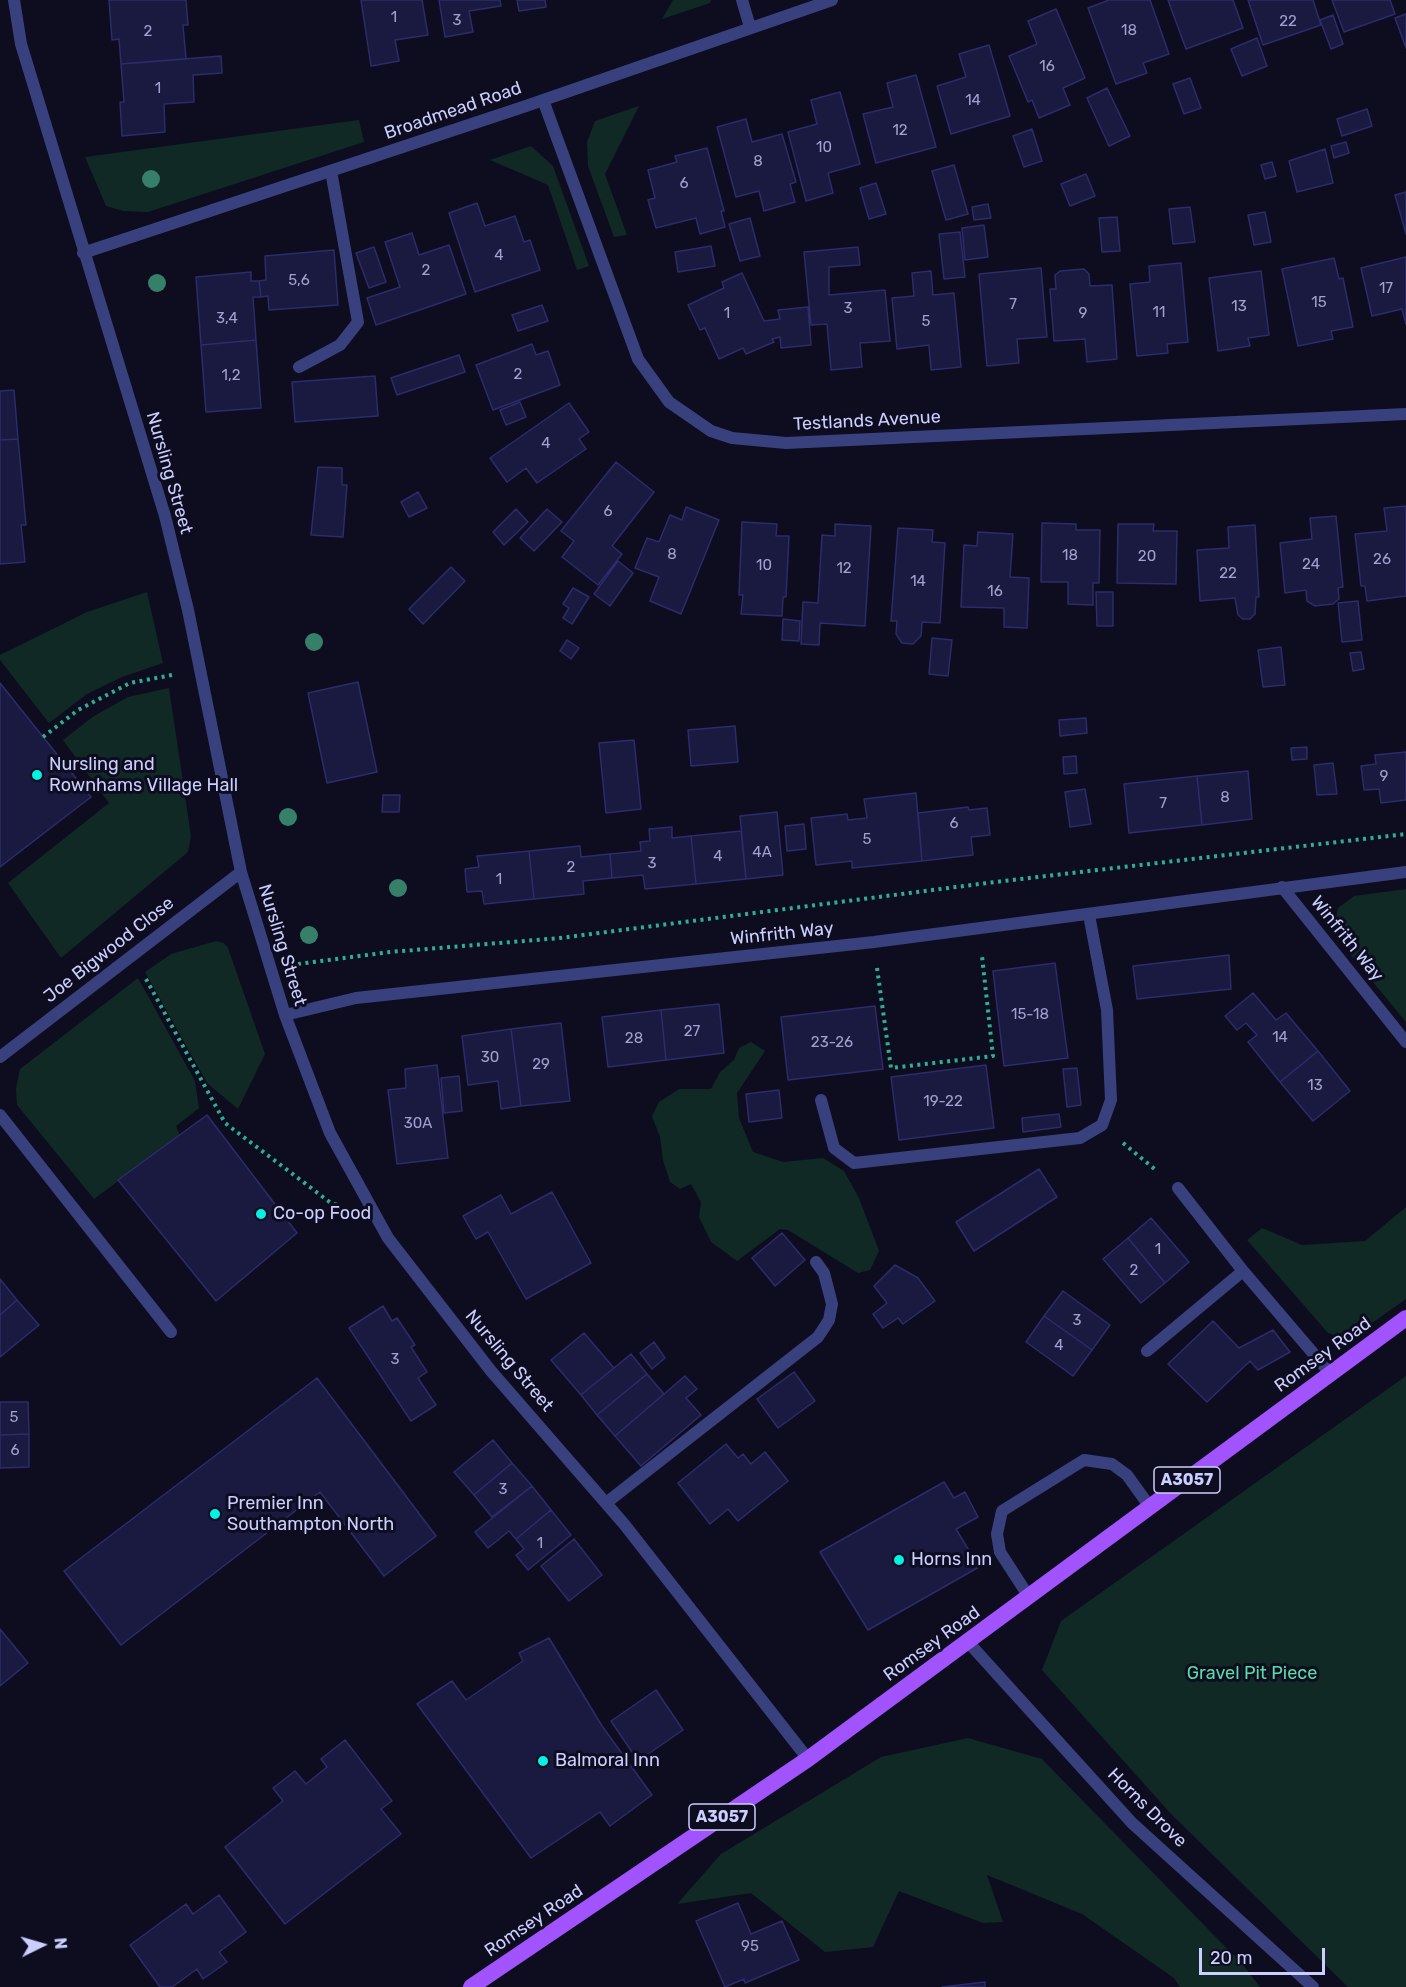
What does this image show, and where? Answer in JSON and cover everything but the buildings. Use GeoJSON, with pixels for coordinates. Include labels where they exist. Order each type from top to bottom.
{"type":"FeatureCollection","features":[{"type":"Feature","properties":{"kind":"main road","name":"Romsey Road"},"geometry":{"type":"LineString","coordinates":[[471,1987],[808,1760],[1406,1318]]}},
{"type":"Feature","properties":{"kind":"street","name":"Nursling Street"},"geometry":{"type":"LineString","coordinates":[[14,0],[21,44],[165,516],[200,669],[241,872],[285,1015],[330,1133],[388,1238],[491,1371],[606,1503],[808,1760]]}},
{"type":"Feature","properties":{"kind":"street"},"geometry":{"type":"LineString","coordinates":[[742,0],[750,27]]}},
{"type":"Feature","properties":{"kind":"street","name":"Broadmead Road"},"geometry":{"type":"LineString","coordinates":[[83,253],[543,100],[832,0]]}},
{"type":"Feature","properties":{"kind":"street","name":"Testlands Avenue"},"geometry":{"type":"LineString","coordinates":[[543,100],[638,359],[669,402],[711,431],[732,438],[786,443],[1406,414]]}},
{"type":"Feature","properties":{"kind":"street"},"geometry":{"type":"LineString","coordinates":[[299,367],[340,345],[358,322],[331,171]]}},
{"type":"Feature","properties":{"kind":"street","name":"Joe Bigwood Close"},"geometry":{"type":"LineString","coordinates":[[0,1057],[241,872]]}},
{"type":"Feature","properties":{"kind":"street","name":"Winfrith Way"},"geometry":{"type":"LineString","coordinates":[[285,1015],[356,998],[874,942],[1406,872]]}},
{"type":"Feature","properties":{"kind":"street","name":"Winfrith Way"},"geometry":{"type":"LineString","coordinates":[[1282,887],[1406,1042]]}},
{"type":"Feature","properties":{"kind":"street"},"geometry":{"type":"LineString","coordinates":[[821,1100],[834,1148],[854,1163],[1080,1138],[1102,1125],[1111,1100],[1107,1010],[1089,915]]}},
{"type":"Feature","properties":{"kind":"street"},"geometry":{"type":"LineString","coordinates":[[0,1115],[171,1332]]}},
{"type":"Feature","properties":{"kind":"street"},"geometry":{"type":"LineString","coordinates":[[1178,1188],[1243,1270],[1330,1372]]}},
{"type":"Feature","properties":{"kind":"street"},"geometry":{"type":"LineString","coordinates":[[606,1503],[818,1337],[829,1320],[832,1304],[826,1281],[816,1262]]}},
{"type":"Feature","properties":{"kind":"street"},"geometry":{"type":"LineString","coordinates":[[1147,1351],[1243,1270]]}},
{"type":"Feature","properties":{"kind":"street"},"geometry":{"type":"LineString","coordinates":[[1029,1597],[1000,1552],[998,1534],[1002,1511],[1084,1460],[1112,1464],[1126,1475],[1150,1507]]}},
{"type":"Feature","properties":{"kind":"street","name":"Horns Drove"},"geometry":{"type":"LineString","coordinates":[[968,1642],[1132,1823],[1313,1987]]}},
{"type":"Feature","properties":{"kind":"path"},"geometry":{"type":"LineString","coordinates":[[43,737],[78,710],[130,683],[200,669]]}},
{"type":"Feature","properties":{"kind":"path"},"geometry":{"type":"LineString","coordinates":[[272,970],[390,952],[560,938],[994,882],[1406,834]]}},
{"type":"Feature","properties":{"kind":"path"},"geometry":{"type":"LineString","coordinates":[[874,942],[891,1068],[993,1056],[979,929]]}},
{"type":"Feature","properties":{"kind":"path"},"geometry":{"type":"LineString","coordinates":[[143,974],[225,1123],[332,1203]]}},
{"type":"Feature","properties":{"kind":"path"},"geometry":{"type":"LineString","coordinates":[[1102,1125],[1178,1188]]}},
{"type":"Feature","properties":{"kind":"green space"},"geometry":{"type":"Polygon","coordinates":[[[673,0],[711,0],[710,3],[662,19],[673,0]]]}},
{"type":"Feature","properties":{"kind":"green space"},"geometry":{"type":"Polygon","coordinates":[[[639,106],[605,174],[627,235],[614,237],[588,166],[587,142],[595,121],[639,106]]]}},
{"type":"Feature","properties":{"kind":"green space"},"geometry":{"type":"Polygon","coordinates":[[[359,120],[364,142],[148,212],[123,211],[106,206],[85,157],[359,120]]]}},
{"type":"Feature","properties":{"kind":"green space"},"geometry":{"type":"Polygon","coordinates":[[[531,146],[553,166],[589,266],[577,270],[548,185],[490,160],[531,146]]]}},
{"type":"Feature","properties":{"kind":"green space"},"geometry":{"type":"Polygon","coordinates":[[[147,592],[163,663],[122,677],[87,694],[49,723],[0,660],[0,655],[87,612],[147,592]]]}},
{"type":"Feature","properties":{"kind":"green space"},"geometry":{"type":"Polygon","coordinates":[[[169,688],[191,836],[188,852],[61,958],[8,883],[109,803],[63,740],[94,716],[128,697],[169,688]]]}},
{"type":"Feature","properties":{"kind":"green space"},"geometry":{"type":"Polygon","coordinates":[[[1406,889],[1406,1022],[1349,953],[1334,926],[1338,908],[1354,896],[1406,889]]]}},
{"type":"Feature","properties":{"kind":"green space"},"geometry":{"type":"Polygon","coordinates":[[[216,941],[224,943],[228,948],[265,1054],[238,1109],[207,1083],[145,972],[171,954],[216,941]]]}},
{"type":"Feature","properties":{"kind":"green space"},"geometry":{"type":"Polygon","coordinates":[[[138,978],[195,1081],[199,1108],[176,1126],[180,1135],[94,1199],[17,1105],[16,1089],[20,1069],[138,978]]]}},
{"type":"Feature","properties":{"kind":"green space"},"geometry":{"type":"Polygon","coordinates":[[[751,1042],[765,1051],[737,1093],[739,1118],[753,1152],[783,1162],[823,1158],[844,1171],[859,1198],[879,1251],[870,1270],[858,1273],[788,1230],[780,1229],[737,1261],[711,1242],[699,1217],[701,1202],[691,1184],[680,1189],[670,1182],[663,1160],[660,1137],[652,1116],[659,1102],[679,1089],[711,1089],[720,1072],[734,1060],[739,1048],[751,1042]]]}},
{"type":"Feature","properties":{"kind":"green space"},"geometry":{"type":"Polygon","coordinates":[[[1406,1207],[1406,1299],[1348,1340],[1328,1333],[1247,1240],[1262,1228],[1302,1245],[1365,1241],[1406,1207]]]}},
{"type":"Feature","properties":{"kind":"green space","name":"Gravel Pit Piece"},"geometry":{"type":"Polygon","coordinates":[[[1406,1376],[1406,1987],[1348,1987],[1172,1815],[1042,1670],[1061,1621],[1406,1376]]]}},
{"type":"Feature","properties":{"kind":"green space"},"geometry":{"type":"Polygon","coordinates":[[[968,1738],[1042,1759],[1244,1966],[1260,1987],[1180,1987],[1174,1978],[1082,1914],[987,1875],[1003,1922],[983,1923],[899,1891],[873,1947],[825,1952],[751,1893],[677,1904],[721,1854],[881,1757],[968,1738]]]}},
{"type":"Feature","properties":{"kind":"place","name":"Nursling and Rownhams Village Hall"},"geometry":{"type":"Point","coordinates":[37,775]}},
{"type":"Feature","properties":{"kind":"place","name":"Co-op Food"},"geometry":{"type":"Point","coordinates":[261,1214]}},
{"type":"Feature","properties":{"kind":"place","name":"Premier Inn Southampton North"},"geometry":{"type":"Point","coordinates":[215,1514]}},
{"type":"Feature","properties":{"kind":"place","name":"Horns Inn"},"geometry":{"type":"Point","coordinates":[899,1560]}},
{"type":"Feature","properties":{"kind":"place","name":"Balmoral Inn"},"geometry":{"type":"Point","coordinates":[543,1761]}}]}
